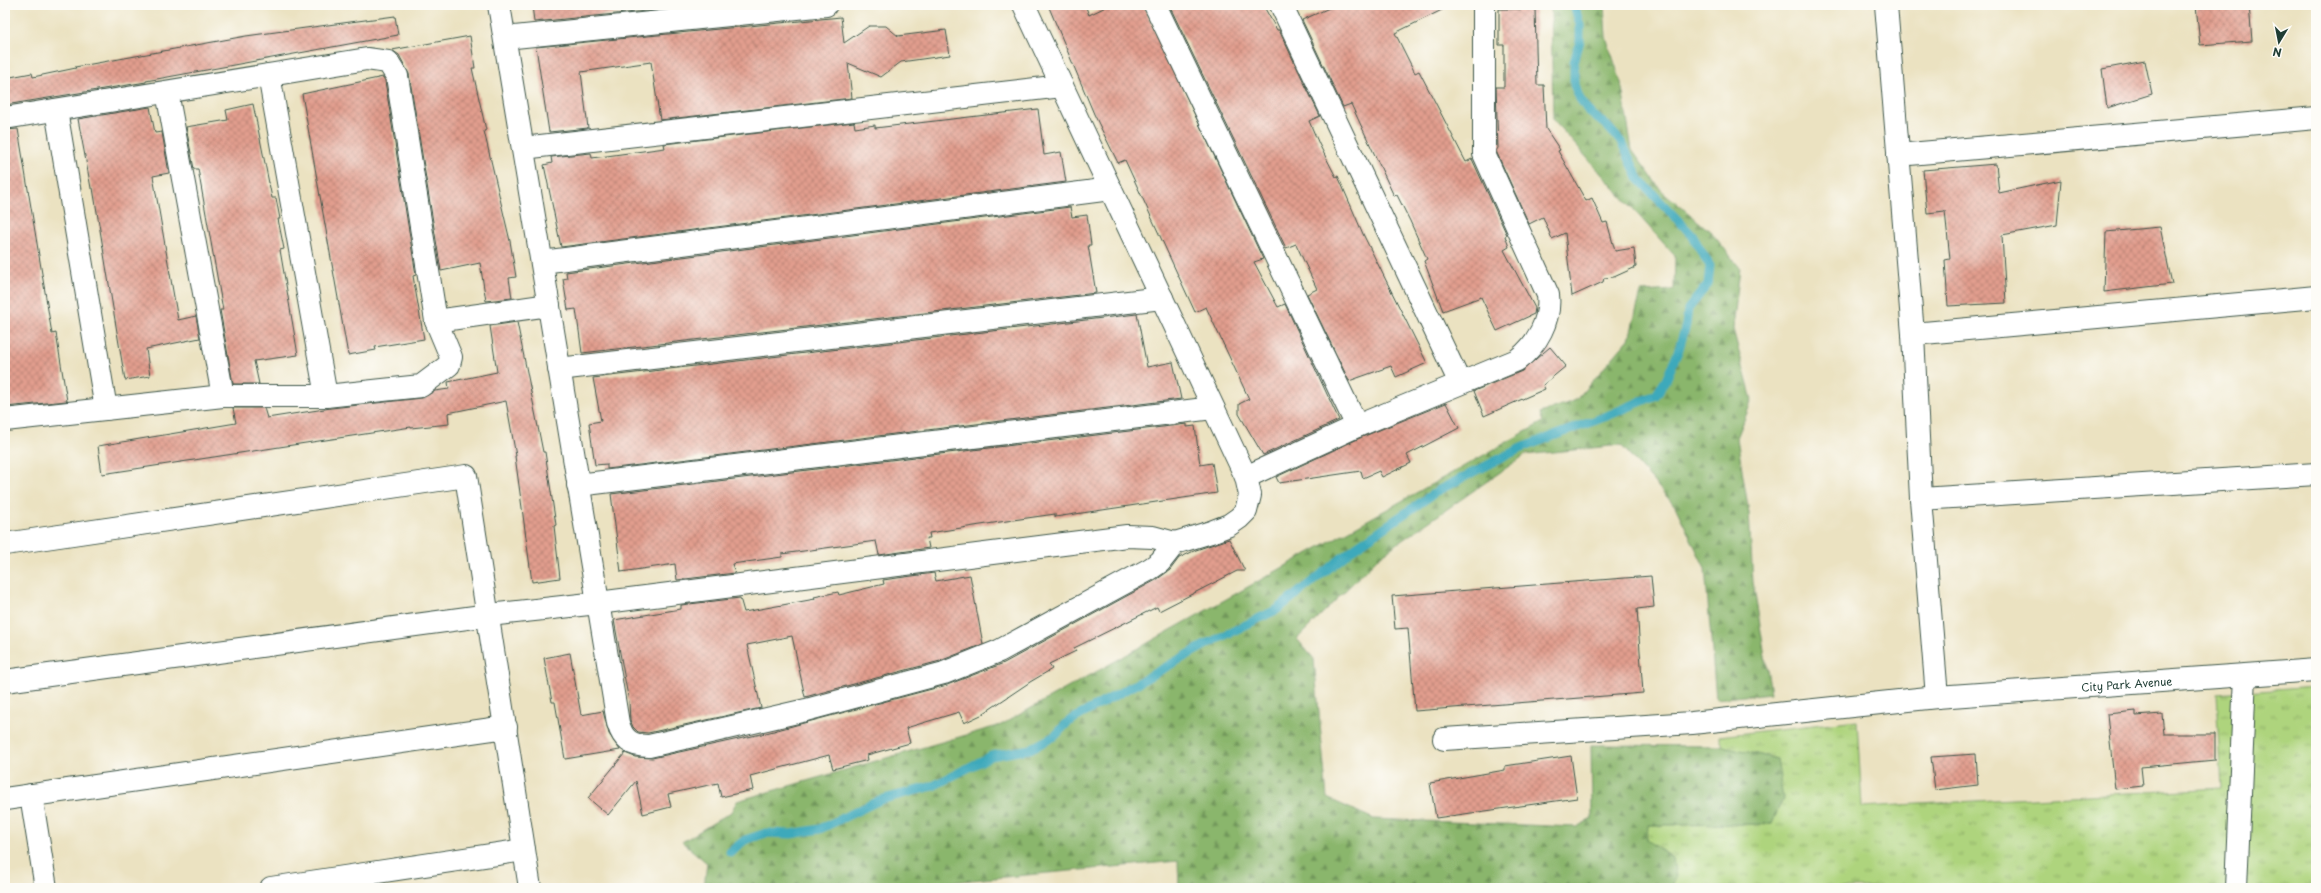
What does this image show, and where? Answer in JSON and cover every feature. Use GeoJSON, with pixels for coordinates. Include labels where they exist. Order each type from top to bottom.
{"type":"FeatureCollection","features":[{"type":"Feature","properties":{"kind":"street"},"geometry":{"type":"LineString","coordinates":[[499,5],[578,485],[621,734],[632,744],[649,746],[806,710],[944,673],[999,651],[1150,569],[1160,562],[1175,543]]}},
{"type":"Feature","properties":{"kind":"street"},"geometry":{"type":"LineString","coordinates":[[505,38],[826,5]]}},
{"type":"Feature","properties":{"kind":"street"},"geometry":{"type":"LineString","coordinates":[[5,681],[489,615],[598,603],[1127,536],[1153,537],[1175,543],[1211,532],[1229,525],[1240,518],[1246,511],[1250,496],[1246,478],[1024,5]]}},
{"type":"Feature","properties":{"kind":"street"},"geometry":{"type":"LineString","coordinates":[[1155,5],[1357,426]]}},
{"type":"Feature","properties":{"kind":"street"},"geometry":{"type":"LineString","coordinates":[[1281,5],[1460,383]]}},
{"type":"Feature","properties":{"kind":"street"},"geometry":{"type":"LineString","coordinates":[[1246,478],[1357,426],[1507,364],[1524,355],[1540,334],[1549,305],[1544,283],[1490,171],[1484,154],[1484,5]]}},
{"type":"Feature","properties":{"kind":"street"},"geometry":{"type":"LineString","coordinates":[[1886,5],[1913,334],[1921,499],[1937,697]]}},
{"type":"Feature","properties":{"kind":"street"},"geometry":{"type":"LineString","coordinates":[[5,118],[367,59],[388,62],[397,76],[436,321],[451,357],[449,365],[421,386],[326,396],[223,396],[5,420]]}},
{"type":"Feature","properties":{"kind":"street"},"geometry":{"type":"LineString","coordinates":[[269,75],[326,396]]}},
{"type":"Feature","properties":{"kind":"street"},"geometry":{"type":"LineString","coordinates":[[523,148],[1062,86]]}},
{"type":"Feature","properties":{"kind":"street"},"geometry":{"type":"LineString","coordinates":[[167,92],[223,396]]}},
{"type":"Feature","properties":{"kind":"street"},"geometry":{"type":"LineString","coordinates":[[56,110],[106,409]]}},
{"type":"Feature","properties":{"kind":"street"},"geometry":{"type":"LineString","coordinates":[[1898,155],[2316,118]]}},
{"type":"Feature","properties":{"kind":"street"},"geometry":{"type":"LineString","coordinates":[[542,262],[1110,189]]}},
{"type":"Feature","properties":{"kind":"street"},"geometry":{"type":"LineString","coordinates":[[1913,334],[2316,297]]}},
{"type":"Feature","properties":{"kind":"street"},"geometry":{"type":"LineString","coordinates":[[559,369],[1162,298]]}},
{"type":"Feature","properties":{"kind":"street"},"geometry":{"type":"LineString","coordinates":[[436,321],[549,305]]}},
{"type":"Feature","properties":{"kind":"street"},"geometry":{"type":"LineString","coordinates":[[578,485],[1213,408]]}},
{"type":"Feature","properties":{"kind":"street"},"geometry":{"type":"LineString","coordinates":[[1921,499],[2316,474]]}},
{"type":"Feature","properties":{"kind":"street"},"geometry":{"type":"LineString","coordinates":[[5,544],[466,476],[489,615],[530,888]]}},
{"type":"Feature","properties":{"kind":"street","name":"City Park Avenue"},"geometry":{"type":"LineString","coordinates":[[1444,739],[1692,723],[1937,697],[2316,670]]}},
{"type":"Feature","properties":{"kind":"street"},"geometry":{"type":"LineString","coordinates":[[2236,888],[2245,675]]}},
{"type":"Feature","properties":{"kind":"street"},"geometry":{"type":"LineString","coordinates":[[5,799],[506,727]]}},
{"type":"Feature","properties":{"kind":"street"},"geometry":{"type":"LineString","coordinates":[[31,795],[46,888]]}},
{"type":"Feature","properties":{"kind":"street"},"geometry":{"type":"LineString","coordinates":[[271,888],[524,850]]}},
{"type":"Feature","properties":{"kind":"green space"},"geometry":{"type":"Polygon","coordinates":[[[1551,5],[1604,5],[1606,37],[1621,82],[1632,150],[1661,190],[1711,232],[1740,268],[1733,329],[1752,400],[1737,438],[1749,513],[1753,582],[1771,693],[1716,699],[1705,568],[1675,506],[1621,445],[1525,455],[1381,555],[1297,639],[1314,659],[1327,798],[1374,819],[1576,827],[1592,819],[1591,745],[1723,746],[1777,759],[1783,798],[1772,824],[1648,825],[1647,840],[1673,858],[1676,878],[1671,888],[1179,888],[1178,861],[886,888],[704,888],[707,863],[682,842],[731,812],[737,801],[1001,725],[1543,422],[1540,413],[1576,400],[1629,339],[1641,292],[1674,290],[1675,256],[1553,120],[1551,5]]]}},
{"type":"Feature","properties":{"kind":"green space"},"geometry":{"type":"Polygon","coordinates":[[[2316,687],[2316,888],[1671,888],[1676,878],[1647,840],[1647,825],[1772,824],[1777,759],[1723,746],[1719,736],[1857,720],[1862,807],[2222,788],[2217,694],[2316,687]]]}},
{"type":"Feature","properties":{"kind":"building"},"geometry":{"type":"Polygon","coordinates":[[[532,5],[687,5],[687,7],[534,22],[532,5]]]}},
{"type":"Feature","properties":{"kind":"building"},"geometry":{"type":"Polygon","coordinates":[[[1048,5],[1085,5],[1089,15],[1110,5],[1143,5],[1263,259],[1254,262],[1278,307],[1285,304],[1339,420],[1263,455],[1239,414],[1239,404],[1249,399],[1206,307],[1195,312],[1125,160],[1118,163],[1094,114],[1048,5]]]}},
{"type":"Feature","properties":{"kind":"building"},"geometry":{"type":"Polygon","coordinates":[[[1169,5],[1263,5],[1277,30],[1279,30],[1320,116],[1309,121],[1319,144],[1336,177],[1338,176],[1363,234],[1427,363],[1396,377],[1391,366],[1349,381],[1307,294],[1317,289],[1296,244],[1286,248],[1169,5]]]}},
{"type":"Feature","properties":{"kind":"building"},"geometry":{"type":"Polygon","coordinates":[[[1336,5],[1452,5],[1395,33],[1415,73],[1419,71],[1466,162],[1472,159],[1507,235],[1505,236],[1509,247],[1504,250],[1535,308],[1534,314],[1497,331],[1481,297],[1443,311],[1424,261],[1427,259],[1410,221],[1397,195],[1394,196],[1351,104],[1343,107],[1302,20],[1336,5]]]}},
{"type":"Feature","properties":{"kind":"building"},"geometry":{"type":"Polygon","coordinates":[[[2196,5],[2249,5],[2252,41],[2200,45],[2196,5]]]}},
{"type":"Feature","properties":{"kind":"building"},"geometry":{"type":"Polygon","coordinates":[[[1499,9],[1535,9],[1537,85],[1544,85],[1546,129],[1560,150],[1558,151],[1586,201],[1592,198],[1603,223],[1607,222],[1615,251],[1634,248],[1636,267],[1614,277],[1604,278],[1603,282],[1572,296],[1565,233],[1552,239],[1543,217],[1529,224],[1496,151],[1498,148],[1496,87],[1504,87],[1504,45],[1499,45],[1499,9]]]}},
{"type":"Feature","properties":{"kind":"building"},"geometry":{"type":"Polygon","coordinates":[[[395,16],[398,35],[146,82],[5,105],[5,78],[32,73],[33,77],[76,68],[75,67],[246,36],[395,16]]]}},
{"type":"Feature","properties":{"kind":"building"},"geometry":{"type":"Polygon","coordinates":[[[841,17],[844,43],[869,26],[886,26],[898,36],[946,30],[950,55],[901,62],[881,77],[848,63],[852,98],[660,120],[651,62],[581,72],[588,128],[549,132],[536,47],[841,17]]]}},
{"type":"Feature","properties":{"kind":"building"},"geometry":{"type":"Polygon","coordinates":[[[470,36],[475,68],[472,68],[486,130],[484,131],[510,241],[516,277],[509,278],[512,298],[486,301],[480,263],[441,271],[409,74],[399,55],[392,50],[470,36]]]}},
{"type":"Feature","properties":{"kind":"building"},"geometry":{"type":"Polygon","coordinates":[[[2145,61],[2152,94],[2107,108],[2102,69],[2145,61]]]}},
{"type":"Feature","properties":{"kind":"building"},"geometry":{"type":"Polygon","coordinates":[[[383,77],[385,81],[416,275],[413,276],[424,339],[375,347],[376,350],[348,355],[302,94],[383,77]]]}},
{"type":"Feature","properties":{"kind":"building"},"geometry":{"type":"Polygon","coordinates":[[[253,104],[272,198],[276,198],[280,219],[278,219],[284,249],[280,250],[298,355],[254,361],[259,384],[233,384],[220,310],[223,310],[198,169],[194,169],[186,127],[228,120],[226,110],[253,104]]]}},
{"type":"Feature","properties":{"kind":"building"},"geometry":{"type":"Polygon","coordinates":[[[150,107],[155,133],[162,132],[169,173],[153,176],[178,320],[196,316],[200,338],[146,349],[150,376],[125,380],[93,188],[91,188],[78,119],[150,107]]]}},
{"type":"Feature","properties":{"kind":"building"},"geometry":{"type":"Polygon","coordinates":[[[1038,109],[1044,155],[1061,152],[1066,182],[561,247],[544,165],[552,163],[551,157],[591,153],[592,158],[665,148],[664,144],[854,122],[855,128],[875,125],[875,128],[1038,109]]]}},
{"type":"Feature","properties":{"kind":"building"},"geometry":{"type":"Polygon","coordinates":[[[18,129],[52,334],[56,333],[67,401],[5,407],[5,130],[18,129]]]}},
{"type":"Feature","properties":{"kind":"building"},"geometry":{"type":"Polygon","coordinates":[[[1996,164],[1999,193],[2061,180],[2057,225],[2002,235],[2006,303],[1948,306],[1945,260],[1950,259],[1945,211],[1927,213],[1923,170],[1996,164]]]}},
{"type":"Feature","properties":{"kind":"building"},"geometry":{"type":"Polygon","coordinates":[[[1070,207],[1072,217],[1087,215],[1091,245],[1088,245],[1096,293],[582,353],[576,309],[568,310],[563,279],[567,278],[566,272],[1070,207]]]}},
{"type":"Feature","properties":{"kind":"building"},"geometry":{"type":"Polygon","coordinates":[[[2160,227],[2172,284],[2104,292],[2106,232],[2160,227]]]}},
{"type":"Feature","properties":{"kind":"building"},"geometry":{"type":"Polygon","coordinates":[[[1137,314],[1147,367],[1173,362],[1181,399],[607,469],[607,464],[595,465],[589,423],[601,421],[593,378],[1137,314]]]}},
{"type":"Feature","properties":{"kind":"building"},"geometry":{"type":"Polygon","coordinates":[[[517,322],[543,452],[545,452],[556,525],[554,526],[560,578],[532,582],[516,456],[506,401],[448,413],[449,424],[411,427],[102,474],[98,446],[236,423],[233,408],[264,408],[267,418],[331,408],[422,398],[435,391],[449,389],[448,382],[497,372],[490,326],[517,322]]]}},
{"type":"Feature","properties":{"kind":"building"},"geometry":{"type":"Polygon","coordinates":[[[1550,347],[1566,366],[1543,385],[1545,389],[1484,416],[1474,391],[1522,371],[1550,347]]]}},
{"type":"Feature","properties":{"kind":"building"},"geometry":{"type":"Polygon","coordinates":[[[1446,403],[1459,428],[1407,455],[1411,463],[1382,477],[1379,471],[1363,478],[1361,471],[1279,483],[1276,477],[1362,437],[1446,403]]]}},
{"type":"Feature","properties":{"kind":"building"},"geometry":{"type":"Polygon","coordinates":[[[1187,424],[1187,427],[1195,426],[1200,465],[1212,463],[1217,493],[1055,517],[1055,514],[929,533],[930,538],[927,538],[929,548],[879,555],[876,541],[782,554],[782,557],[732,564],[735,573],[677,580],[675,564],[621,572],[611,494],[1187,424]]]}},
{"type":"Feature","properties":{"kind":"building"},"geometry":{"type":"Polygon","coordinates":[[[1229,539],[1245,571],[1237,571],[1159,611],[1157,607],[1074,648],[1076,651],[1049,664],[1052,669],[981,715],[964,723],[959,712],[906,728],[910,743],[867,755],[868,760],[833,769],[829,755],[750,776],[753,790],[721,797],[718,783],[668,794],[671,807],[643,814],[636,781],[608,815],[588,798],[625,753],[635,757],[652,758],[766,733],[947,685],[1004,663],[1156,580],[1170,570],[1179,558],[1196,550],[1229,539]]]}},
{"type":"Feature","properties":{"kind":"building"},"geometry":{"type":"Polygon","coordinates":[[[934,573],[936,581],[970,575],[983,644],[940,661],[805,697],[792,636],[747,645],[761,708],[648,733],[638,732],[633,727],[630,720],[629,702],[614,620],[681,609],[681,605],[740,598],[744,612],[815,599],[814,597],[838,592],[839,595],[884,584],[883,580],[934,573]]]}},
{"type":"Feature","properties":{"kind":"building"},"geometry":{"type":"Polygon","coordinates":[[[1651,576],[1654,607],[1637,609],[1643,693],[1415,711],[1408,628],[1395,629],[1392,596],[1651,576]]]}},
{"type":"Feature","properties":{"kind":"building"},"geometry":{"type":"Polygon","coordinates":[[[570,653],[581,715],[603,711],[609,734],[620,750],[565,759],[555,702],[552,702],[544,658],[570,653]]]}},
{"type":"Feature","properties":{"kind":"building"},"geometry":{"type":"Polygon","coordinates":[[[2136,711],[2136,716],[2162,714],[2164,734],[2215,734],[2215,760],[2141,767],[2143,786],[2115,789],[2107,714],[2136,711]]]}},
{"type":"Feature","properties":{"kind":"building"},"geometry":{"type":"Polygon","coordinates":[[[1976,754],[1978,785],[1935,790],[1931,757],[1976,754]]]}},
{"type":"Feature","properties":{"kind":"building"},"geometry":{"type":"Polygon","coordinates":[[[1571,756],[1577,798],[1436,818],[1430,783],[1505,770],[1505,766],[1571,756]]]}},
{"type":"Feature","properties":{"kind":"waterway"},"geometry":{"type":"LineString","coordinates":[[730,852],[745,840],[766,833],[791,834],[820,829],[880,800],[933,786],[991,756],[1030,749],[1055,736],[1068,722],[1207,644],[1278,609],[1353,549],[1439,490],[1521,448],[1607,416],[1656,395],[1666,380],[1679,349],[1686,325],[1688,309],[1708,284],[1710,266],[1692,235],[1639,179],[1622,143],[1607,126],[1589,112],[1580,99],[1574,85],[1574,62],[1580,41],[1580,25],[1574,5]]}}]}
